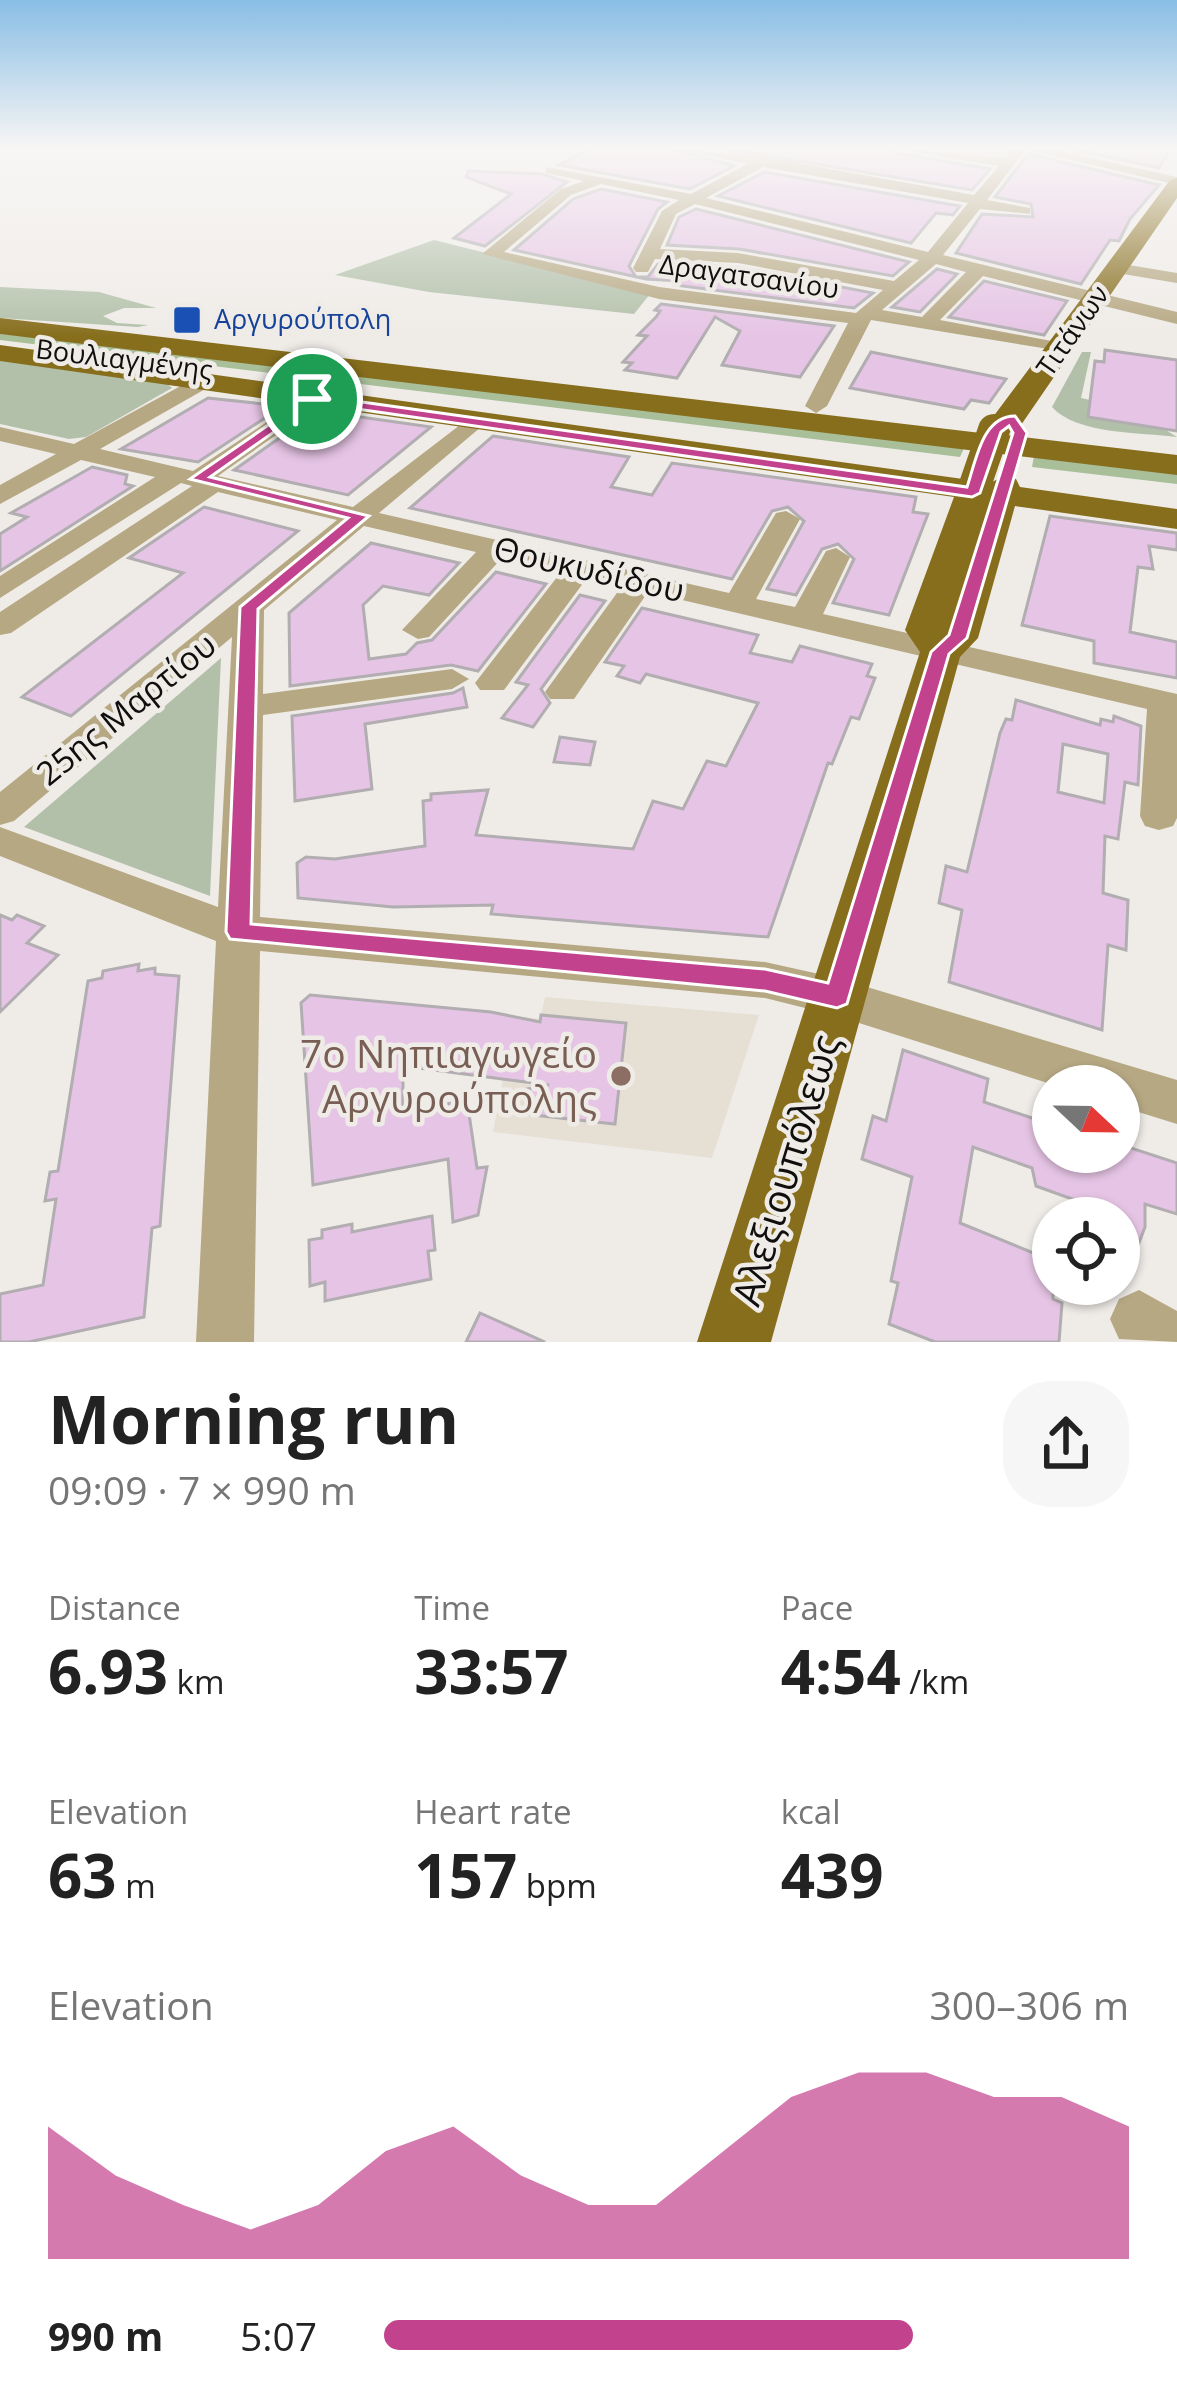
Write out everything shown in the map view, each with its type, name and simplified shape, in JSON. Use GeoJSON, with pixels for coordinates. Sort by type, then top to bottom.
{"type":"FeatureCollection","features":[{"type":"Feature","properties":{"kind":"main road","name":"Τιτάνων"},"geometry":{"type":"LineString","coordinates":[[1008,427],[1156,212]]}},
{"type":"Feature","properties":{"kind":"main road","name":"Βουλιαγμένης"},"geometry":{"type":"LineString","coordinates":[[0,326],[1177,465]]}},
{"type":"Feature","properties":{"kind":"main road","name":"Βουλιαγμένης"},"geometry":{"type":"LineString","coordinates":[[0,349],[1177,492]]}},
{"type":"Feature","properties":{"kind":"main road"},"geometry":{"type":"LineString","coordinates":[[0,349],[199,383],[1177,519]]}},
{"type":"Feature","properties":{"kind":"main road","name":"Βουλιαγμένης"},"geometry":{"type":"LineString","coordinates":[[404,371],[482,372],[1177,443]]}},
{"type":"Feature","properties":{"kind":"main road","name":"Αλεξιουπόλεως"},"geometry":{"type":"LineString","coordinates":[[734,1342],[940,652],[958,638],[988,490],[1008,427]]}},
{"type":"Feature","properties":{"kind":"street","name":"Δραγατσανίου"},"geometry":{"type":"LineString","coordinates":[[542,212],[491,254],[632,288],[785,300],[1060,348]]}},
{"type":"Feature","properties":{"kind":"street"},"geometry":{"type":"LineString","coordinates":[[632,288],[670,212]]}},
{"type":"Feature","properties":{"kind":"street"},"geometry":{"type":"LineString","coordinates":[[739,212],[977,271],[1014,298],[1096,298],[1177,317]]}},
{"type":"Feature","properties":{"kind":"street"},"geometry":{"type":"LineString","coordinates":[[816,406],[863,316],[931,259],[971,212]]}},
{"type":"Feature","properties":{"kind":"street"},"geometry":{"type":"LineString","coordinates":[[660,232],[681,233]]}},
{"type":"Feature","properties":{"kind":"street"},"geometry":{"type":"LineString","coordinates":[[649,254],[738,258],[898,287]]}},
{"type":"Feature","properties":{"kind":"street"},"geometry":{"type":"LineString","coordinates":[[1117,268],[1177,278]]}},
{"type":"Feature","properties":{"kind":"street"},"geometry":{"type":"LineString","coordinates":[[926,324],[977,271]]}},
{"type":"Feature","properties":{"kind":"street"},"geometry":{"type":"LineString","coordinates":[[986,335],[1014,298]]}},
{"type":"Feature","properties":{"kind":"street"},"geometry":{"type":"LineString","coordinates":[[0,496],[199,383]]}},
{"type":"Feature","properties":{"kind":"street"},"geometry":{"type":"LineString","coordinates":[[0,626],[312,399]]}},
{"type":"Feature","properties":{"kind":"street","name":"25ης Μαρτίου"},"geometry":{"type":"LineString","coordinates":[[0,812],[472,422]]}},
{"type":"Feature","properties":{"kind":"street","name":"Θουκυδίδου"},"geometry":{"type":"LineString","coordinates":[[0,434],[1171,704]]}},
{"type":"Feature","properties":{"kind":"street"},"geometry":{"type":"LineString","coordinates":[[0,589],[196,479]]}},
{"type":"Feature","properties":{"kind":"street"},"geometry":{"type":"LineString","coordinates":[[737,604],[786,519]]}},
{"type":"Feature","properties":{"kind":"street"},"geometry":{"type":"LineString","coordinates":[[418,630],[496,548]]}},
{"type":"Feature","properties":{"kind":"street"},"geometry":{"type":"LineString","coordinates":[[805,620],[836,557]]}},
{"type":"Feature","properties":{"kind":"street"},"geometry":{"type":"LineString","coordinates":[[492,683],[580,567]]}},
{"type":"Feature","properties":{"kind":"street"},"geometry":{"type":"LineString","coordinates":[[562,692],[641,581]]}},
{"type":"Feature","properties":{"kind":"street"},"geometry":{"type":"LineString","coordinates":[[225,1342],[249,607]]}},
{"type":"Feature","properties":{"kind":"street"},"geometry":{"type":"LineString","coordinates":[[246,707],[452,679]]}},
{"type":"Feature","properties":{"kind":"street"},"geometry":{"type":"LineString","coordinates":[[1159,816],[1171,704]]}},
{"type":"Feature","properties":{"kind":"street"},"geometry":{"type":"LineString","coordinates":[[0,841],[238,932],[765,980],[837,997],[1177,1102]]}},
{"type":"Feature","properties":{"kind":"shaded area","name":"7ο Νηπιαγωγείο Αργυρούπολης"},"geometry":{"type":"Polygon","coordinates":[[[545,997],[759,1015],[712,1158],[493,1132],[515,1016],[540,1019],[545,997]]]}},
{"type":"Feature","properties":{"kind":"green space"},"geometry":{"type":"Polygon","coordinates":[[[434,240],[650,294],[634,314],[429,292],[335,275],[434,240]]]}},
{"type":"Feature","properties":{"kind":"green space"},"geometry":{"type":"Polygon","coordinates":[[[0,287],[99,292],[156,308],[124,308],[103,316],[117,323],[148,325],[138,327],[0,318],[0,287]]]}},
{"type":"Feature","properties":{"kind":"green space"},"geometry":{"type":"Polygon","coordinates":[[[0,334],[964,448],[960,457],[0,340],[0,334]]]}},
{"type":"Feature","properties":{"kind":"green space"},"geometry":{"type":"Polygon","coordinates":[[[1082,352],[1091,352],[1081,398],[1090,400],[1088,417],[1164,429],[1177,437],[1093,427],[1052,407],[1082,352]]]}},
{"type":"Feature","properties":{"kind":"green space"},"geometry":{"type":"Polygon","coordinates":[[[0,359],[166,383],[172,388],[86,437],[69,439],[0,424],[0,359]]]}},
{"type":"Feature","properties":{"kind":"green space"},"geometry":{"type":"Polygon","coordinates":[[[1034,456],[1177,473],[1177,484],[1032,467],[1034,456]]]}},
{"type":"Feature","properties":{"kind":"green space"},"geometry":{"type":"Polygon","coordinates":[[[221,658],[210,896],[24,827],[221,658]]]}},
{"type":"Feature","properties":{"kind":"building"},"geometry":{"type":"Polygon","coordinates":[[[488,212],[529,212],[485,246],[454,238],[488,212]]]}},
{"type":"Feature","properties":{"kind":"building"},"geometry":{"type":"Polygon","coordinates":[[[558,212],[657,212],[629,266],[636,277],[514,250],[558,212]]]}},
{"type":"Feature","properties":{"kind":"building"},"geometry":{"type":"Polygon","coordinates":[[[707,212],[909,262],[893,276],[739,249],[667,245],[679,217],[707,212]]]}},
{"type":"Feature","properties":{"kind":"building"},"geometry":{"type":"Polygon","coordinates":[[[782,212],[956,212],[936,213],[911,243],[782,212]]]}},
{"type":"Feature","properties":{"kind":"building"},"geometry":{"type":"Polygon","coordinates":[[[1032,212],[1136,212],[1119,241],[1110,240],[1081,284],[956,253],[982,214],[1033,217],[1032,212]]]}},
{"type":"Feature","properties":{"kind":"building"},"geometry":{"type":"Polygon","coordinates":[[[658,264],[737,267],[873,293],[854,308],[637,277],[648,277],[658,264]]]}},
{"type":"Feature","properties":{"kind":"building"},"geometry":{"type":"Polygon","coordinates":[[[937,269],[957,274],[920,312],[892,307],[937,269]]]}},
{"type":"Feature","properties":{"kind":"building"},"geometry":{"type":"Polygon","coordinates":[[[984,281],[1067,301],[1044,335],[949,317],[984,281]]]}},
{"type":"Feature","properties":{"kind":"building"},"geometry":{"type":"Polygon","coordinates":[[[661,304],[834,326],[800,377],[722,365],[740,331],[715,317],[677,378],[625,370],[632,363],[623,362],[647,336],[638,335],[656,317],[661,304]]]}},
{"type":"Feature","properties":{"kind":"building"},"geometry":{"type":"Polygon","coordinates":[[[1105,350],[1177,360],[1177,431],[1088,417],[1095,361],[1104,362],[1105,350]]]}},
{"type":"Feature","properties":{"kind":"building"},"geometry":{"type":"Polygon","coordinates":[[[871,352],[1006,379],[989,403],[971,400],[964,409],[850,388],[871,352]]]}},
{"type":"Feature","properties":{"kind":"building"},"geometry":{"type":"Polygon","coordinates":[[[208,398],[283,406],[198,462],[121,449],[208,398]]]}},
{"type":"Feature","properties":{"kind":"building"},"geometry":{"type":"Polygon","coordinates":[[[318,411],[431,427],[348,495],[234,470],[318,411]]]}},
{"type":"Feature","properties":{"kind":"building"},"geometry":{"type":"Polygon","coordinates":[[[493,436],[629,457],[611,487],[652,495],[672,463],[916,497],[913,512],[928,514],[889,615],[833,603],[854,559],[838,544],[822,549],[796,595],[767,589],[804,521],[788,507],[772,511],[732,579],[410,508],[493,436]]]}},
{"type":"Feature","properties":{"kind":"building"},"geometry":{"type":"Polygon","coordinates":[[[92,467],[127,475],[125,484],[133,486],[0,571],[0,534],[27,517],[11,513],[92,467]]]}},
{"type":"Feature","properties":{"kind":"building"},"geometry":{"type":"Polygon","coordinates":[[[204,507],[298,531],[71,716],[22,697],[183,573],[129,558],[204,507]]]}},
{"type":"Feature","properties":{"kind":"building"},"geometry":{"type":"Polygon","coordinates":[[[1050,516],[1177,533],[1177,550],[1149,546],[1153,569],[1138,567],[1130,632],[1177,642],[1177,678],[1094,663],[1094,641],[1022,625],[1050,516]]]}},
{"type":"Feature","properties":{"kind":"building"},"geometry":{"type":"Polygon","coordinates":[[[371,543],[459,563],[429,595],[383,586],[363,605],[369,659],[406,654],[417,643],[432,640],[496,572],[546,584],[478,671],[451,665],[290,686],[289,613],[371,543]]]}},
{"type":"Feature","properties":{"kind":"building"},"geometry":{"type":"Polygon","coordinates":[[[580,595],[605,601],[541,689],[550,703],[533,727],[502,718],[528,685],[516,682],[580,595]]]}},
{"type":"Feature","properties":{"kind":"building"},"geometry":{"type":"Polygon","coordinates":[[[642,608],[758,635],[750,653],[792,662],[800,646],[872,664],[867,676],[875,678],[859,719],[851,717],[832,764],[828,763],[768,937],[491,914],[493,905],[393,907],[298,898],[297,863],[306,857],[335,859],[425,846],[423,801],[431,800],[431,794],[488,790],[476,835],[633,849],[653,801],[683,809],[707,761],[726,766],[758,703],[646,674],[640,683],[617,676],[624,666],[605,662],[642,608]]]}},
{"type":"Feature","properties":{"kind":"building"},"geometry":{"type":"Polygon","coordinates":[[[463,688],[467,707],[365,724],[372,789],[295,801],[292,716],[463,688]]]}},
{"type":"Feature","properties":{"kind":"building"},"geometry":{"type":"Polygon","coordinates":[[[1016,700],[1100,725],[1101,719],[1113,722],[1114,716],[1141,726],[1138,785],[1125,782],[1118,839],[1105,836],[1103,893],[1128,900],[1126,950],[1108,945],[1102,1030],[949,982],[962,910],[939,903],[946,866],[967,872],[1000,733],[1006,719],[1012,720],[1016,700]],[[1063,744],[1058,792],[1104,803],[1108,754],[1063,744]]]}},
{"type":"Feature","properties":{"kind":"building"},"geometry":{"type":"Polygon","coordinates":[[[560,737],[595,742],[590,765],[554,762],[560,737]]]}},
{"type":"Feature","properties":{"kind":"building"},"geometry":{"type":"Polygon","coordinates":[[[0,915],[12,920],[17,915],[44,926],[27,943],[58,955],[0,1012],[0,915]]]}},
{"type":"Feature","properties":{"kind":"building"},"geometry":{"type":"Polygon","coordinates":[[[139,964],[138,971],[155,968],[155,974],[179,976],[160,1226],[152,1228],[144,1317],[29,1342],[0,1342],[0,1294],[43,1285],[56,1199],[45,1201],[50,1172],[58,1171],[88,981],[102,978],[103,971],[139,964]]]}},
{"type":"Feature","properties":{"kind":"building"},"geometry":{"type":"Polygon","coordinates":[[[310,995],[491,1012],[540,1022],[541,1015],[626,1023],[615,1124],[523,1114],[527,1089],[549,1085],[403,1066],[403,1112],[467,1100],[477,1168],[487,1167],[478,1215],[453,1222],[448,1159],[313,1185],[301,1003],[310,995]]]}},
{"type":"Feature","properties":{"kind":"building"},"geometry":{"type":"Polygon","coordinates":[[[903,1050],[988,1079],[984,1102],[1032,1118],[1032,1168],[973,1147],[960,1223],[1032,1252],[1032,1305],[1062,1305],[1059,1342],[935,1342],[889,1324],[898,1283],[891,1281],[912,1177],[862,1159],[873,1116],[886,1121],[903,1050]]]}},
{"type":"Feature","properties":{"kind":"building"},"geometry":{"type":"Polygon","coordinates":[[[1140,1151],[1177,1163],[1177,1214],[1145,1204],[1140,1240],[1140,1197],[1067,1197],[1036,1186],[1033,1173],[1140,1173],[1140,1151]]]}},
{"type":"Feature","properties":{"kind":"building"},"geometry":{"type":"Polygon","coordinates":[[[432,1216],[431,1279],[325,1301],[325,1282],[310,1286],[309,1240],[322,1238],[322,1230],[352,1224],[352,1232],[432,1216]]]}},
{"type":"Feature","properties":{"kind":"building"},"geometry":{"type":"Polygon","coordinates":[[[480,1313],[545,1342],[466,1342],[480,1313]]]}},
{"type":"Feature","properties":{"kind":"place","name":"Αργυρούπολη"},"geometry":{"type":"Point","coordinates":[187,320]}},
{"type":"Feature","properties":{"kind":"place","name":"7ο Νηπιαγωγείο Αργυρούπολης"},"geometry":{"type":"Point","coordinates":[621,1076]}},
{"type":"Feature","properties":{"kind":"route"},"geometry":{"type":"LineString","coordinates":[[312,399],[972,493],[994,430],[1010,419],[1020,433],[958,638],[940,652],[837,997],[765,980],[284,940],[238,932],[249,607],[361,516],[198,479],[312,399]]}}]}
